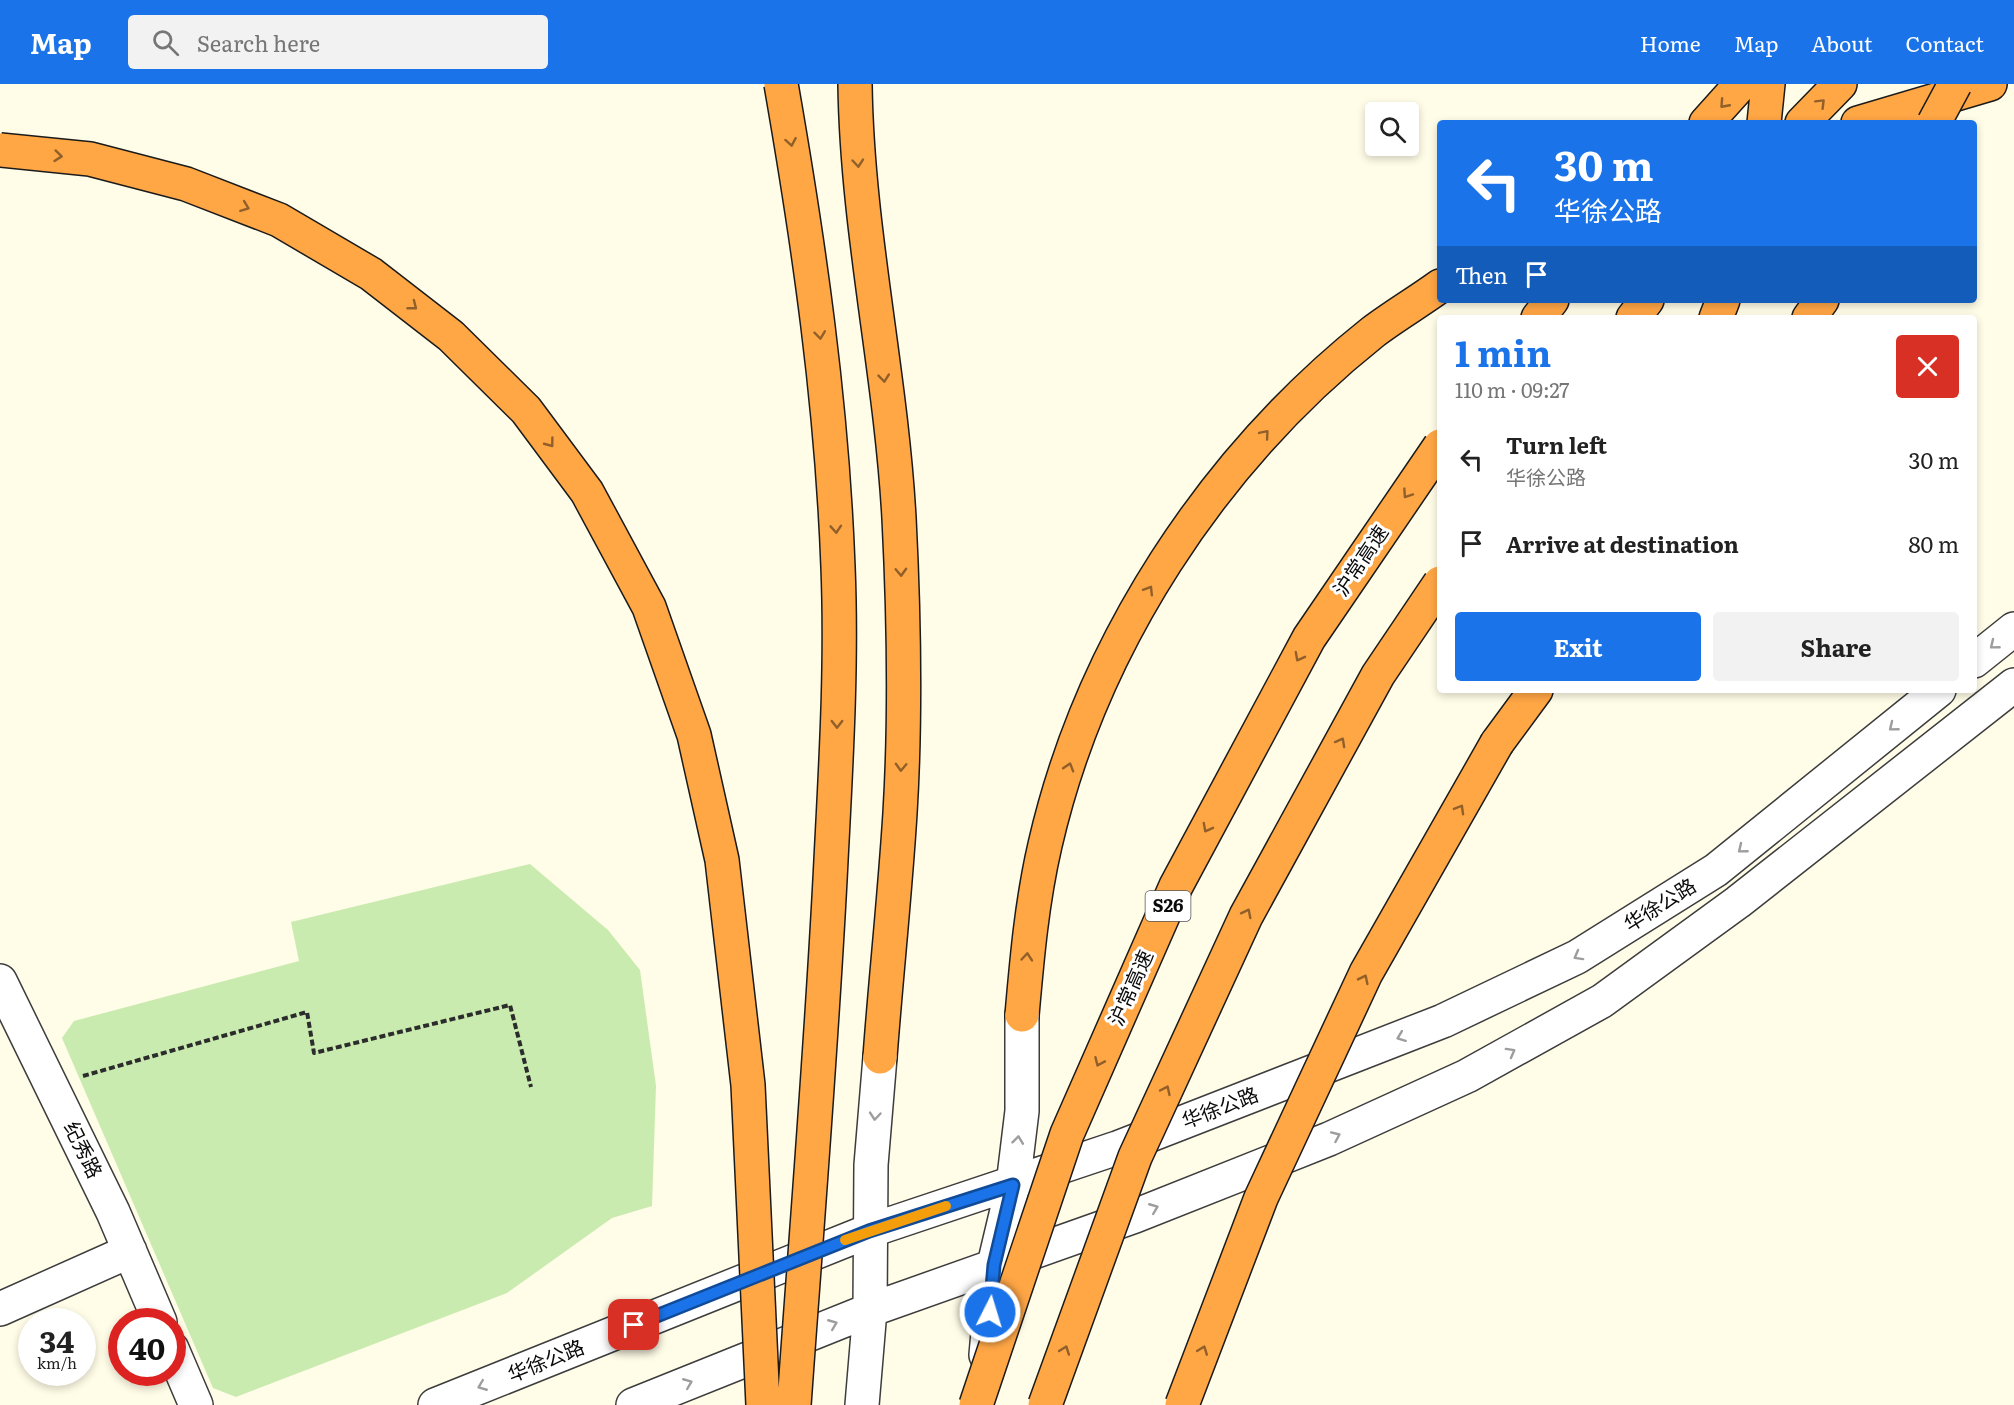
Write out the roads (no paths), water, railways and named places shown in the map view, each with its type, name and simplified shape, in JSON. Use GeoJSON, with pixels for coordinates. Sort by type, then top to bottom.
{"type":"FeatureCollection","features":[{"type":"Feature","properties":{"kind":"highway"},"geometry":{"type":"LineString","coordinates":[[782,84],[807,235],[827,393],[838,569],[837,746],[828,928],[794,1405]]}},
{"type":"Feature","properties":{"kind":"highway"},"geometry":{"type":"LineString","coordinates":[[855,84],[856,135],[863,224],[884,368],[899,516],[904,665],[900,811],[880,1057]]}},
{"type":"Feature","properties":{"kind":"highway"},"geometry":{"type":"LineString","coordinates":[[1709,120],[1742,84]]}},
{"type":"Feature","properties":{"kind":"highway"},"geometry":{"type":"LineString","coordinates":[[1764,120],[1768,84]]}},
{"type":"Feature","properties":{"kind":"highway"},"geometry":{"type":"LineString","coordinates":[[1805,120],[1840,84]]}},
{"type":"Feature","properties":{"kind":"highway"},"geometry":{"type":"LineString","coordinates":[[1936,120],[1955,84]]}},
{"type":"Feature","properties":{"kind":"highway"},"geometry":{"type":"LineString","coordinates":[[1868,120],[1990,84]]}},
{"type":"Feature","properties":{"kind":"highway"},"geometry":{"type":"LineString","coordinates":[[0,150],[90,159],[186,184],[279,220],[371,274],[451,336],[526,410],[587,492],[649,607],[694,735],[722,860],[748,1085],[763,1405]]}},
{"type":"Feature","properties":{"kind":"highway"},"geometry":{"type":"LineString","coordinates":[[1022,1015],[1029,932],[1045,844],[1080,732],[1129,622],[1200,511],[1284,412],[1373,332],[1437,288]]}},
{"type":"Feature","properties":{"kind":"highway"},"geometry":{"type":"LineString","coordinates":[[1540,315],[1550,303]]}},
{"type":"Feature","properties":{"kind":"highway"},"geometry":{"type":"LineString","coordinates":[[1635,315],[1645,303]]}},
{"type":"Feature","properties":{"kind":"highway","name":"沪常高速"},"geometry":{"type":"LineString","coordinates":[[976,1405],[1067,1134],[1176,886],[1309,638],[1437,450]]}},
{"type":"Feature","properties":{"kind":"highway"},"geometry":{"type":"LineString","coordinates":[[1045,1405],[1135,1157],[1246,916],[1378,675],[1437,587]]}},
{"type":"Feature","properties":{"kind":"highway"},"geometry":{"type":"LineString","coordinates":[[1182,1405],[1262,1198],[1366,973],[1524,693]]}},
{"type":"Feature","properties":{"kind":"highway"},"geometry":{"type":"LineString","coordinates":[[1497,743],[1534,693]]}},
{"type":"Feature","properties":{"kind":"street"},"geometry":{"type":"LineString","coordinates":[[1977,660],[2014,629]]}},
{"type":"Feature","properties":{"kind":"street","name":"华徐公路"},"geometry":{"type":"LineString","coordinates":[[633,1405],[870,1310],[1134,1216],[1329,1139],[1467,1076],[1602,1001],[1738,902],[2014,685]]}},
{"type":"Feature","properties":{"kind":"street","name":"华徐公路"},"geometry":{"type":"LineString","coordinates":[[435,1405],[869,1231],[1013,1185],[1117,1148],[1443,1021],[1577,957],[1716,870],[1935,693]]}},
{"type":"Feature","properties":{"kind":"street","name":"纪秀路"},"geometry":{"type":"LineString","coordinates":[[0,981],[130,1251],[154,1308]]}},
{"type":"Feature","properties":{"kind":"street"},"geometry":{"type":"LineString","coordinates":[[982,1405],[994,1265],[1013,1185],[1022,1112],[1022,1015]]}},
{"type":"Feature","properties":{"kind":"street"},"geometry":{"type":"LineString","coordinates":[[862,1405],[870,1310],[871,1165],[880,1057]]}},
{"type":"Feature","properties":{"kind":"street"},"geometry":{"type":"LineString","coordinates":[[0,1309],[130,1251]]}},
{"type":"Feature","properties":{"kind":"street"},"geometry":{"type":"LineString","coordinates":[[186,1382],[196,1405]]}}]}
